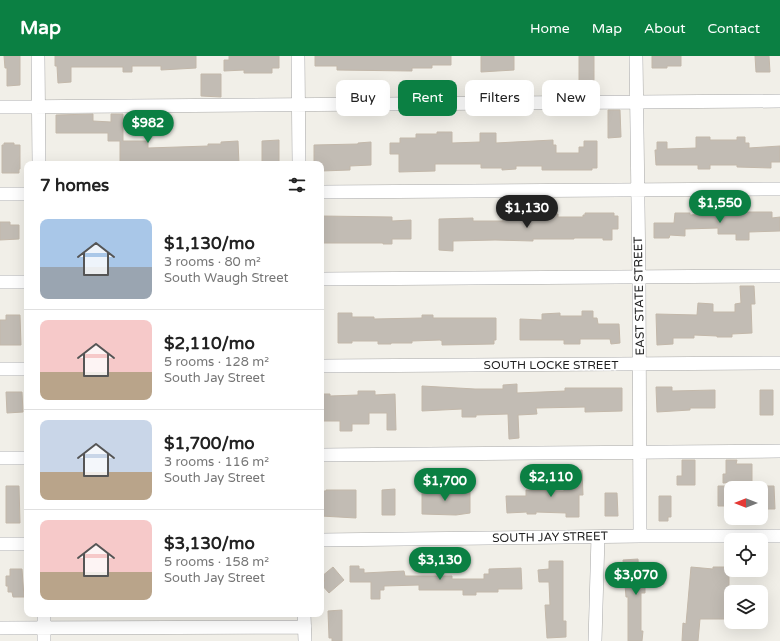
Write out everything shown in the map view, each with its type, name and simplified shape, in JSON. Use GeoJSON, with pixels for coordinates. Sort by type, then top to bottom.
{"type":"FeatureCollection","features":[{"type":"Feature","properties":{"kind":"street"},"geometry":{"type":"LineString","coordinates":[[38,56],[39,161]]}},
{"type":"Feature","properties":{"kind":"street"},"geometry":{"type":"LineString","coordinates":[[298,56],[299,161]]}},
{"type":"Feature","properties":{"kind":"street","name":"EAST STATE STREET"},"geometry":{"type":"LineString","coordinates":[[636,56],[640,365],[640,536]]}},
{"type":"Feature","properties":{"kind":"street"},"geometry":{"type":"LineString","coordinates":[[0,107],[780,101]]}},
{"type":"Feature","properties":{"kind":"street"},"geometry":{"type":"LineString","coordinates":[[324,192],[780,189]]}},
{"type":"Feature","properties":{"kind":"street"},"geometry":{"type":"LineString","coordinates":[[0,194],[24,194]]}},
{"type":"Feature","properties":{"kind":"street"},"geometry":{"type":"LineString","coordinates":[[324,279],[780,276]]}},
{"type":"Feature","properties":{"kind":"street"},"geometry":{"type":"LineString","coordinates":[[0,282],[24,282]]}},
{"type":"Feature","properties":{"kind":"street","name":"SOUTH LOCKE STREET"},"geometry":{"type":"LineString","coordinates":[[324,366],[780,363]]}},
{"type":"Feature","properties":{"kind":"street"},"geometry":{"type":"LineString","coordinates":[[0,369],[24,368]]}},
{"type":"Feature","properties":{"kind":"street"},"geometry":{"type":"LineString","coordinates":[[324,455],[780,451]]}},
{"type":"Feature","properties":{"kind":"street"},"geometry":{"type":"LineString","coordinates":[[0,458],[24,458]]}},
{"type":"Feature","properties":{"kind":"street","name":"SOUTH JAY STREET"},"geometry":{"type":"LineString","coordinates":[[324,540],[640,536],[780,536]]}},
{"type":"Feature","properties":{"kind":"street"},"geometry":{"type":"LineString","coordinates":[[596,641],[598,537]]}},
{"type":"Feature","properties":{"kind":"street"},"geometry":{"type":"LineString","coordinates":[[0,544],[24,544]]}},
{"type":"Feature","properties":{"kind":"street"},"geometry":{"type":"LineString","coordinates":[[44,617],[44,635]]}},
{"type":"Feature","properties":{"kind":"street"},"geometry":{"type":"LineString","coordinates":[[0,628],[44,635],[305,620],[305,641]]}},
{"type":"Feature","properties":{"kind":"building"},"geometry":{"type":"Polygon","coordinates":[[[4,56],[20,56],[20,85],[7,86],[7,68],[5,68],[4,56]]]}},
{"type":"Feature","properties":{"kind":"building"},"geometry":{"type":"Polygon","coordinates":[[[55,56],[196,56],[196,68],[161,70],[161,66],[132,66],[132,72],[123,72],[123,67],[71,67],[71,82],[58,83],[55,56]]]}},
{"type":"Feature","properties":{"kind":"building"},"geometry":{"type":"Polygon","coordinates":[[[229,56],[279,56],[279,68],[272,68],[272,73],[244,73],[244,70],[224,71],[224,60],[229,60],[229,56]]]}},
{"type":"Feature","properties":{"kind":"building"},"geometry":{"type":"Polygon","coordinates":[[[315,56],[451,56],[451,65],[432,65],[432,68],[412,68],[412,71],[337,70],[337,66],[315,66],[315,56]]]}},
{"type":"Feature","properties":{"kind":"building"},"geometry":{"type":"Polygon","coordinates":[[[481,56],[514,56],[514,70],[481,72],[481,56]]]}},
{"type":"Feature","properties":{"kind":"building"},"geometry":{"type":"Polygon","coordinates":[[[579,56],[594,56],[594,80],[579,80],[579,56]]]}},
{"type":"Feature","properties":{"kind":"building"},"geometry":{"type":"Polygon","coordinates":[[[652,56],[681,56],[681,66],[652,68],[652,56]]]}},
{"type":"Feature","properties":{"kind":"building"},"geometry":{"type":"Polygon","coordinates":[[[755,56],[769,56],[770,72],[756,72],[755,56]]]}},
{"type":"Feature","properties":{"kind":"building"},"geometry":{"type":"Polygon","coordinates":[[[201,74],[221,74],[221,97],[201,96],[201,74]]]}},
{"type":"Feature","properties":{"kind":"building"},"geometry":{"type":"Polygon","coordinates":[[[608,110],[620,110],[621,137],[608,138],[608,110]]]}},
{"type":"Feature","properties":{"kind":"building"},"geometry":{"type":"Polygon","coordinates":[[[93,114],[93,121],[111,122],[111,114],[123,114],[123,141],[148,141],[148,148],[208,146],[208,144],[221,144],[221,142],[238,141],[239,161],[120,161],[120,141],[108,141],[108,133],[56,133],[56,115],[93,114]]]}},
{"type":"Feature","properties":{"kind":"building"},"geometry":{"type":"Polygon","coordinates":[[[437,132],[452,132],[452,143],[480,142],[480,133],[496,133],[496,143],[553,140],[553,145],[556,145],[556,153],[579,153],[579,147],[584,147],[584,141],[597,141],[597,168],[592,168],[592,170],[542,170],[542,166],[516,166],[516,169],[502,170],[502,168],[481,168],[481,164],[435,164],[435,171],[399,172],[399,154],[390,154],[390,143],[400,143],[400,138],[416,138],[416,134],[437,134],[437,132]]]}},
{"type":"Feature","properties":{"kind":"building"},"geometry":{"type":"Polygon","coordinates":[[[696,137],[710,137],[710,140],[737,140],[737,137],[745,137],[745,143],[749,143],[749,148],[780,146],[780,162],[771,162],[771,168],[737,167],[737,165],[710,165],[710,169],[698,169],[698,165],[656,165],[655,150],[657,150],[657,142],[667,142],[667,149],[696,148],[696,137]]]}},
{"type":"Feature","properties":{"kind":"building"},"geometry":{"type":"Polygon","coordinates":[[[279,140],[279,161],[262,161],[262,141],[279,140]]]}},
{"type":"Feature","properties":{"kind":"building"},"geometry":{"type":"Polygon","coordinates":[[[371,142],[371,165],[350,166],[350,170],[324,171],[324,161],[314,161],[314,145],[371,142]]]}},
{"type":"Feature","properties":{"kind":"building"},"geometry":{"type":"Polygon","coordinates":[[[4,143],[14,143],[14,145],[20,145],[19,173],[2,173],[2,145],[4,145],[4,143]]]}},
{"type":"Feature","properties":{"kind":"building"},"geometry":{"type":"Polygon","coordinates":[[[736,212],[772,212],[772,218],[780,217],[780,231],[749,232],[749,240],[736,240],[736,234],[718,234],[718,228],[685,229],[685,236],[670,235],[669,238],[654,238],[654,223],[674,223],[675,213],[690,213],[690,215],[736,212]]]}},
{"type":"Feature","properties":{"kind":"building"},"geometry":{"type":"Polygon","coordinates":[[[585,213],[614,213],[614,216],[618,216],[618,229],[612,229],[612,240],[603,240],[603,238],[574,238],[533,239],[533,241],[453,241],[453,251],[439,250],[439,219],[473,218],[473,221],[503,221],[503,217],[545,217],[545,214],[558,214],[558,217],[583,217],[585,213]]]}},
{"type":"Feature","properties":{"kind":"building"},"geometry":{"type":"Polygon","coordinates":[[[324,216],[392,217],[392,221],[411,220],[411,239],[392,239],[392,244],[324,243],[324,216]]]}},
{"type":"Feature","properties":{"kind":"building"},"geometry":{"type":"Polygon","coordinates":[[[0,222],[10,222],[10,225],[19,225],[19,239],[0,240],[0,222]]]}},
{"type":"Feature","properties":{"kind":"building"},"geometry":{"type":"Polygon","coordinates":[[[740,286],[754,286],[755,304],[751,304],[752,333],[732,334],[732,337],[694,335],[694,338],[673,338],[673,344],[657,345],[656,314],[697,315],[698,303],[713,304],[713,312],[735,312],[735,304],[741,303],[740,286]]]}},
{"type":"Feature","properties":{"kind":"building"},"geometry":{"type":"Polygon","coordinates":[[[582,311],[593,311],[593,318],[597,318],[598,324],[619,324],[620,343],[611,344],[610,339],[580,339],[580,344],[564,344],[564,340],[520,340],[520,319],[542,320],[542,314],[560,313],[560,316],[582,316],[582,311]]]}},
{"type":"Feature","properties":{"kind":"building"},"geometry":{"type":"Polygon","coordinates":[[[338,313],[352,313],[352,317],[374,317],[374,319],[422,318],[422,315],[433,315],[433,318],[496,318],[496,340],[494,340],[494,344],[442,345],[442,341],[440,340],[412,341],[412,343],[391,344],[378,344],[378,341],[352,341],[352,343],[338,343],[338,313]]]}},
{"type":"Feature","properties":{"kind":"building"},"geometry":{"type":"Polygon","coordinates":[[[6,315],[20,315],[21,345],[0,345],[0,320],[6,320],[6,315]]]}},
{"type":"Feature","properties":{"kind":"building"},"geometry":{"type":"Polygon","coordinates":[[[517,384],[517,393],[565,391],[565,388],[622,388],[622,411],[585,412],[585,407],[536,408],[537,414],[518,415],[519,438],[509,439],[508,414],[462,417],[462,409],[422,411],[422,386],[503,389],[503,385],[517,384]]]}},
{"type":"Feature","properties":{"kind":"building"},"geometry":{"type":"Polygon","coordinates":[[[656,387],[672,387],[672,391],[715,390],[715,408],[690,408],[690,410],[657,412],[656,387]]]}},
{"type":"Feature","properties":{"kind":"building"},"geometry":{"type":"Polygon","coordinates":[[[760,390],[773,390],[773,415],[760,415],[760,390]]]}},
{"type":"Feature","properties":{"kind":"building"},"geometry":{"type":"Polygon","coordinates":[[[358,391],[375,391],[375,395],[395,394],[396,430],[387,430],[387,413],[369,413],[369,424],[352,424],[352,431],[340,431],[340,421],[324,421],[324,394],[330,394],[330,396],[358,395],[358,391]]]}},
{"type":"Feature","properties":{"kind":"building"},"geometry":{"type":"Polygon","coordinates":[[[6,392],[22,392],[23,412],[7,413],[6,392]]]}},
{"type":"Feature","properties":{"kind":"building"},"geometry":{"type":"Polygon","coordinates":[[[682,460],[695,460],[695,485],[677,485],[677,476],[682,476],[682,460]]]}},
{"type":"Feature","properties":{"kind":"building"},"geometry":{"type":"Polygon","coordinates":[[[726,460],[737,460],[736,464],[752,464],[752,481],[724,481],[723,483],[723,474],[726,474],[726,460]]]}},
{"type":"Feature","properties":{"kind":"building"},"geometry":{"type":"Polygon","coordinates":[[[563,470],[582,470],[583,495],[579,495],[579,517],[566,517],[566,513],[507,513],[506,496],[526,496],[526,490],[564,491],[563,470]]]}},
{"type":"Feature","properties":{"kind":"building"},"geometry":{"type":"Polygon","coordinates":[[[422,485],[437,485],[437,493],[470,491],[470,513],[456,515],[422,514],[422,485]]]}},
{"type":"Feature","properties":{"kind":"building"},"geometry":{"type":"Polygon","coordinates":[[[6,486],[19,486],[20,523],[6,523],[6,486]]]}},
{"type":"Feature","properties":{"kind":"building"},"geometry":{"type":"Polygon","coordinates":[[[718,486],[724,486],[724,506],[718,506],[718,486]]]}},
{"type":"Feature","properties":{"kind":"building"},"geometry":{"type":"Polygon","coordinates":[[[768,486],[774,486],[775,509],[768,509],[768,486]]]}},
{"type":"Feature","properties":{"kind":"building"},"geometry":{"type":"Polygon","coordinates":[[[395,489],[395,515],[382,515],[382,490],[395,489]]]}},
{"type":"Feature","properties":{"kind":"building"},"geometry":{"type":"Polygon","coordinates":[[[356,490],[356,518],[324,516],[324,491],[356,490]]]}},
{"type":"Feature","properties":{"kind":"building"},"geometry":{"type":"Polygon","coordinates":[[[605,493],[617,493],[618,516],[605,516],[605,493]]]}},
{"type":"Feature","properties":{"kind":"building"},"geometry":{"type":"Polygon","coordinates":[[[659,496],[671,496],[671,517],[668,517],[668,521],[659,521],[659,496]]]}},
{"type":"Feature","properties":{"kind":"building"},"geometry":{"type":"Polygon","coordinates":[[[638,559],[639,578],[664,576],[664,584],[645,586],[645,593],[641,593],[641,631],[643,631],[642,641],[628,641],[628,597],[626,597],[623,560],[638,559]]]}},
{"type":"Feature","properties":{"kind":"building"},"geometry":{"type":"Polygon","coordinates":[[[549,561],[563,561],[563,621],[566,621],[566,637],[547,638],[545,605],[550,605],[549,582],[539,582],[538,570],[549,569],[549,561]]]}},
{"type":"Feature","properties":{"kind":"building"},"geometry":{"type":"Polygon","coordinates":[[[350,566],[359,566],[359,569],[364,569],[364,573],[404,571],[405,576],[452,576],[452,579],[484,579],[484,574],[489,574],[489,569],[521,568],[522,589],[498,589],[498,592],[476,592],[476,595],[463,595],[463,590],[419,590],[419,585],[384,586],[384,590],[380,590],[380,599],[371,599],[371,582],[350,582],[350,566]]]}},
{"type":"Feature","properties":{"kind":"building"},"geometry":{"type":"Polygon","coordinates":[[[333,567],[344,580],[329,593],[324,587],[324,574],[333,567]]]}},
{"type":"Feature","properties":{"kind":"building"},"geometry":{"type":"Polygon","coordinates":[[[691,567],[713,569],[713,567],[724,567],[724,577],[729,577],[729,585],[724,585],[724,619],[700,619],[698,641],[682,641],[683,623],[686,624],[691,567]]]}},
{"type":"Feature","properties":{"kind":"building"},"geometry":{"type":"Polygon","coordinates":[[[10,569],[22,569],[24,597],[13,597],[12,592],[8,592],[8,586],[6,586],[6,576],[10,576],[10,569]]]}},
{"type":"Feature","properties":{"kind":"building"},"geometry":{"type":"Polygon","coordinates":[[[342,610],[342,641],[332,641],[332,638],[329,638],[328,611],[342,610]]]}}]}
